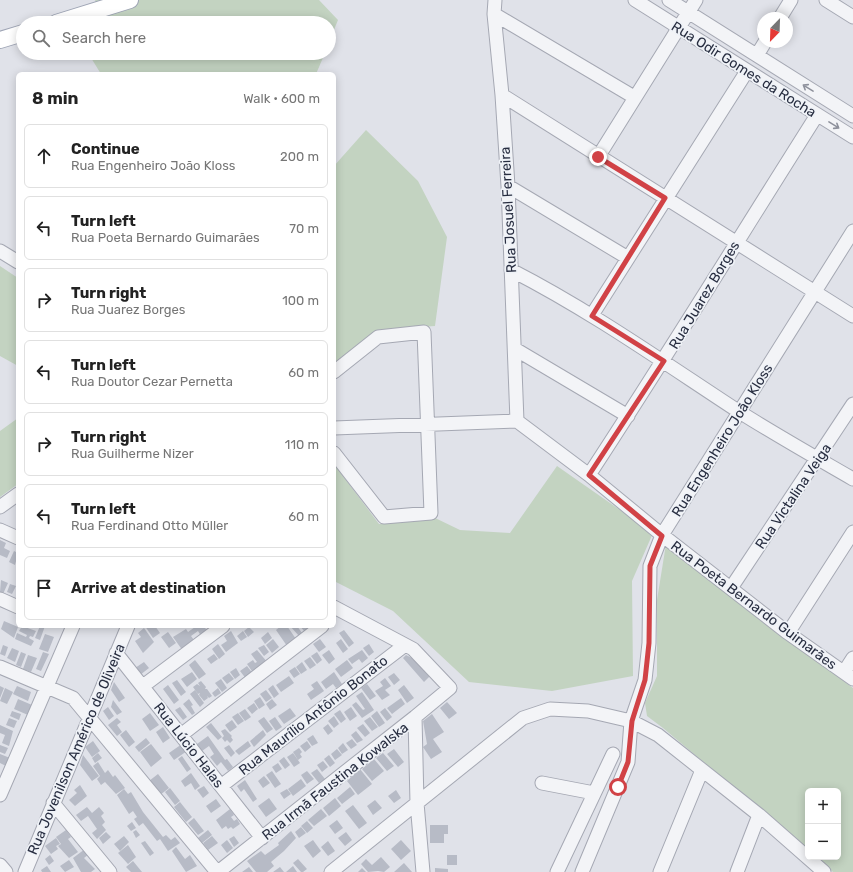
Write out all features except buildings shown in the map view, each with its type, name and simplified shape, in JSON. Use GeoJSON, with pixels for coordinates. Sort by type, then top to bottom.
{"type":"FeatureCollection","features":[{"type":"Feature","properties":{"kind":"main road"},"geometry":{"type":"LineString","coordinates":[[79,16],[130,0]]}},
{"type":"Feature","properties":{"kind":"main road"},"geometry":{"type":"LineString","coordinates":[[0,40],[16,35]]}},
{"type":"Feature","properties":{"kind":"street","name":"Rua Josuel Ferreira"},"geometry":{"type":"LineString","coordinates":[[495,0],[494,14],[502,95],[508,186],[517,421]]}},
{"type":"Feature","properties":{"kind":"street","name":"Rua Odir Gomes da Rocha"},"geometry":{"type":"LineString","coordinates":[[635,0],[853,137]]}},
{"type":"Feature","properties":{"kind":"street","name":"Rua Odir Gomes da Rocha"},"geometry":{"type":"LineString","coordinates":[[669,0],[853,116]]}},
{"type":"Feature","properties":{"kind":"street"},"geometry":{"type":"LineString","coordinates":[[598,157],[634,97],[696,0]]}},
{"type":"Feature","properties":{"kind":"street"},"geometry":{"type":"LineString","coordinates":[[784,12],[791,0]]}},
{"type":"Feature","properties":{"kind":"street"},"geometry":{"type":"LineString","coordinates":[[826,0],[853,17]]}},
{"type":"Feature","properties":{"kind":"street"},"geometry":{"type":"LineString","coordinates":[[494,14],[634,97]]}},
{"type":"Feature","properties":{"kind":"street"},"geometry":{"type":"LineString","coordinates":[[757,56],[762,48]]}},
{"type":"Feature","properties":{"kind":"street"},"geometry":{"type":"LineString","coordinates":[[592,316],[747,70]]}},
{"type":"Feature","properties":{"kind":"street"},"geometry":{"type":"LineString","coordinates":[[502,95],[598,157],[853,316]]}},
{"type":"Feature","properties":{"kind":"street","name":"Rua Juarez Borges"},"geometry":{"type":"LineString","coordinates":[[589,475],[664,361],[736,242],[817,115]]}},
{"type":"Feature","properties":{"kind":"street"},"geometry":{"type":"LineString","coordinates":[[508,186],[628,258]]}},
{"type":"Feature","properties":{"kind":"street","name":"Rua Engenheiro João Kloss"},"geometry":{"type":"LineString","coordinates":[[582,872],[628,762],[632,721],[646,672],[649,643],[650,566],[662,536],[853,230]]}},
{"type":"Feature","properties":{"kind":"street"},"geometry":{"type":"LineString","coordinates":[[0,251],[16,261]]}},
{"type":"Feature","properties":{"kind":"street"},"geometry":{"type":"LineString","coordinates":[[511,270],[556,293],[664,361],[739,411],[853,479]]}},
{"type":"Feature","properties":{"kind":"street"},"geometry":{"type":"LineString","coordinates":[[336,370],[378,337],[424,332],[431,513],[384,517],[336,456]]}},
{"type":"Feature","properties":{"kind":"street"},"geometry":{"type":"LineString","coordinates":[[515,349],[628,416]]}},
{"type":"Feature","properties":{"kind":"street","name":"Rua Victalina Veiga"},"geometry":{"type":"LineString","coordinates":[[731,588],[853,404]]}},
{"type":"Feature","properties":{"kind":"street"},"geometry":{"type":"LineString","coordinates":[[336,428],[428,423],[517,421]]}},
{"type":"Feature","properties":{"kind":"street","name":"Rua Poeta Bernardo Guimarães"},"geometry":{"type":"LineString","coordinates":[[517,421],[589,475],[662,536],[788,633],[849,676]]}},
{"type":"Feature","properties":{"kind":"street"},"geometry":{"type":"LineString","coordinates":[[0,506],[16,495]]}},
{"type":"Feature","properties":{"kind":"street"},"geometry":{"type":"LineString","coordinates":[[0,530],[16,537]]}},
{"type":"Feature","properties":{"kind":"street"},"geometry":{"type":"LineString","coordinates":[[788,633],[853,532]]}},
{"type":"Feature","properties":{"kind":"street"},"geometry":{"type":"LineString","coordinates":[[0,599],[16,606]]}},
{"type":"Feature","properties":{"kind":"street"},"geometry":{"type":"LineString","coordinates":[[336,612],[405,645]]}},
{"type":"Feature","properties":{"kind":"street"},"geometry":{"type":"LineString","coordinates":[[0,795],[46,687],[69,628]]}},
{"type":"Feature","properties":{"kind":"street","name":"Rua Jovenilson Américo de Oliveira"},"geometry":{"type":"LineString","coordinates":[[25,872],[127,628]]}},
{"type":"Feature","properties":{"kind":"street"},"geometry":{"type":"LineString","coordinates":[[143,686],[220,628]]}},
{"type":"Feature","properties":{"kind":"street"},"geometry":{"type":"LineString","coordinates":[[181,735],[319,628]]}},
{"type":"Feature","properties":{"kind":"street","name":"Rua Irmã Faustina Kowalska"},"geometry":{"type":"LineString","coordinates":[[217,872],[415,718],[450,688],[413,649],[405,645]]}},
{"type":"Feature","properties":{"kind":"street","name":"Rua Maurílio Antônio Bonato"},"geometry":{"type":"LineString","coordinates":[[221,786],[405,645]]}},
{"type":"Feature","properties":{"kind":"street","name":"Rua Lúcio Halas"},"geometry":{"type":"LineString","coordinates":[[116,653],[262,838]]}},
{"type":"Feature","properties":{"kind":"street"},"geometry":{"type":"LineString","coordinates":[[849,676],[853,658]]}},
{"type":"Feature","properties":{"kind":"street"},"geometry":{"type":"LineString","coordinates":[[0,666],[73,698],[217,872]]}},
{"type":"Feature","properties":{"kind":"street"},"geometry":{"type":"LineString","coordinates":[[331,872],[523,718],[550,709],[588,711],[632,721],[658,735],[759,815],[824,872]]}},
{"type":"Feature","properties":{"kind":"street"},"geometry":{"type":"LineString","coordinates":[[415,718],[418,802],[423,872]]}},
{"type":"Feature","properties":{"kind":"street"},"geometry":{"type":"LineString","coordinates":[[557,872],[613,754]]}},
{"type":"Feature","properties":{"kind":"street"},"geometry":{"type":"LineString","coordinates":[[660,872],[702,770]]}},
{"type":"Feature","properties":{"kind":"street"},"geometry":{"type":"LineString","coordinates":[[542,783],[594,793]]}},
{"type":"Feature","properties":{"kind":"street"},"geometry":{"type":"LineString","coordinates":[[53,803],[110,872]]}},
{"type":"Feature","properties":{"kind":"street"},"geometry":{"type":"LineString","coordinates":[[737,872],[759,815]]}},
{"type":"Feature","properties":{"kind":"street"},"geometry":{"type":"LineString","coordinates":[[0,865],[6,872]]}},
{"type":"Feature","properties":{"kind":"green space"},"geometry":{"type":"Polygon","coordinates":[[[95,0],[319,0],[334,16],[86,16],[96,3],[95,0]]]}},
{"type":"Feature","properties":{"kind":"green space"},"geometry":{"type":"Polygon","coordinates":[[[92,60],[322,60],[317,72],[100,72],[92,60]]]}},
{"type":"Feature","properties":{"kind":"green space"},"geometry":{"type":"Polygon","coordinates":[[[366,130],[418,181],[447,237],[435,326],[377,330],[336,363],[336,164],[366,130]]]}},
{"type":"Feature","properties":{"kind":"green space"},"geometry":{"type":"Polygon","coordinates":[[[0,266],[16,277],[16,365],[0,356],[0,266]]]}},
{"type":"Feature","properties":{"kind":"green space"},"geometry":{"type":"Polygon","coordinates":[[[16,419],[16,485],[0,497],[0,431],[16,419]]]}},
{"type":"Feature","properties":{"kind":"green space"},"geometry":{"type":"Polygon","coordinates":[[[557,466],[653,533],[632,581],[633,676],[552,691],[469,682],[393,611],[336,582],[336,467],[379,524],[431,516],[460,530],[510,533],[557,466]]]}},
{"type":"Feature","properties":{"kind":"green space"},"geometry":{"type":"Polygon","coordinates":[[[666,544],[853,688],[853,872],[833,872],[819,860],[841,860],[841,788],[805,788],[805,847],[647,716],[645,703],[657,676],[657,600],[666,544]]]}},
{"type":"Feature","properties":{"kind":"route"},"geometry":{"type":"LineString","coordinates":[[598,157],[665,198],[592,316],[664,361],[589,475],[662,536],[650,566],[648,600],[649,643],[645,680],[632,721],[631,749],[628,762],[618,787]]}}]}
